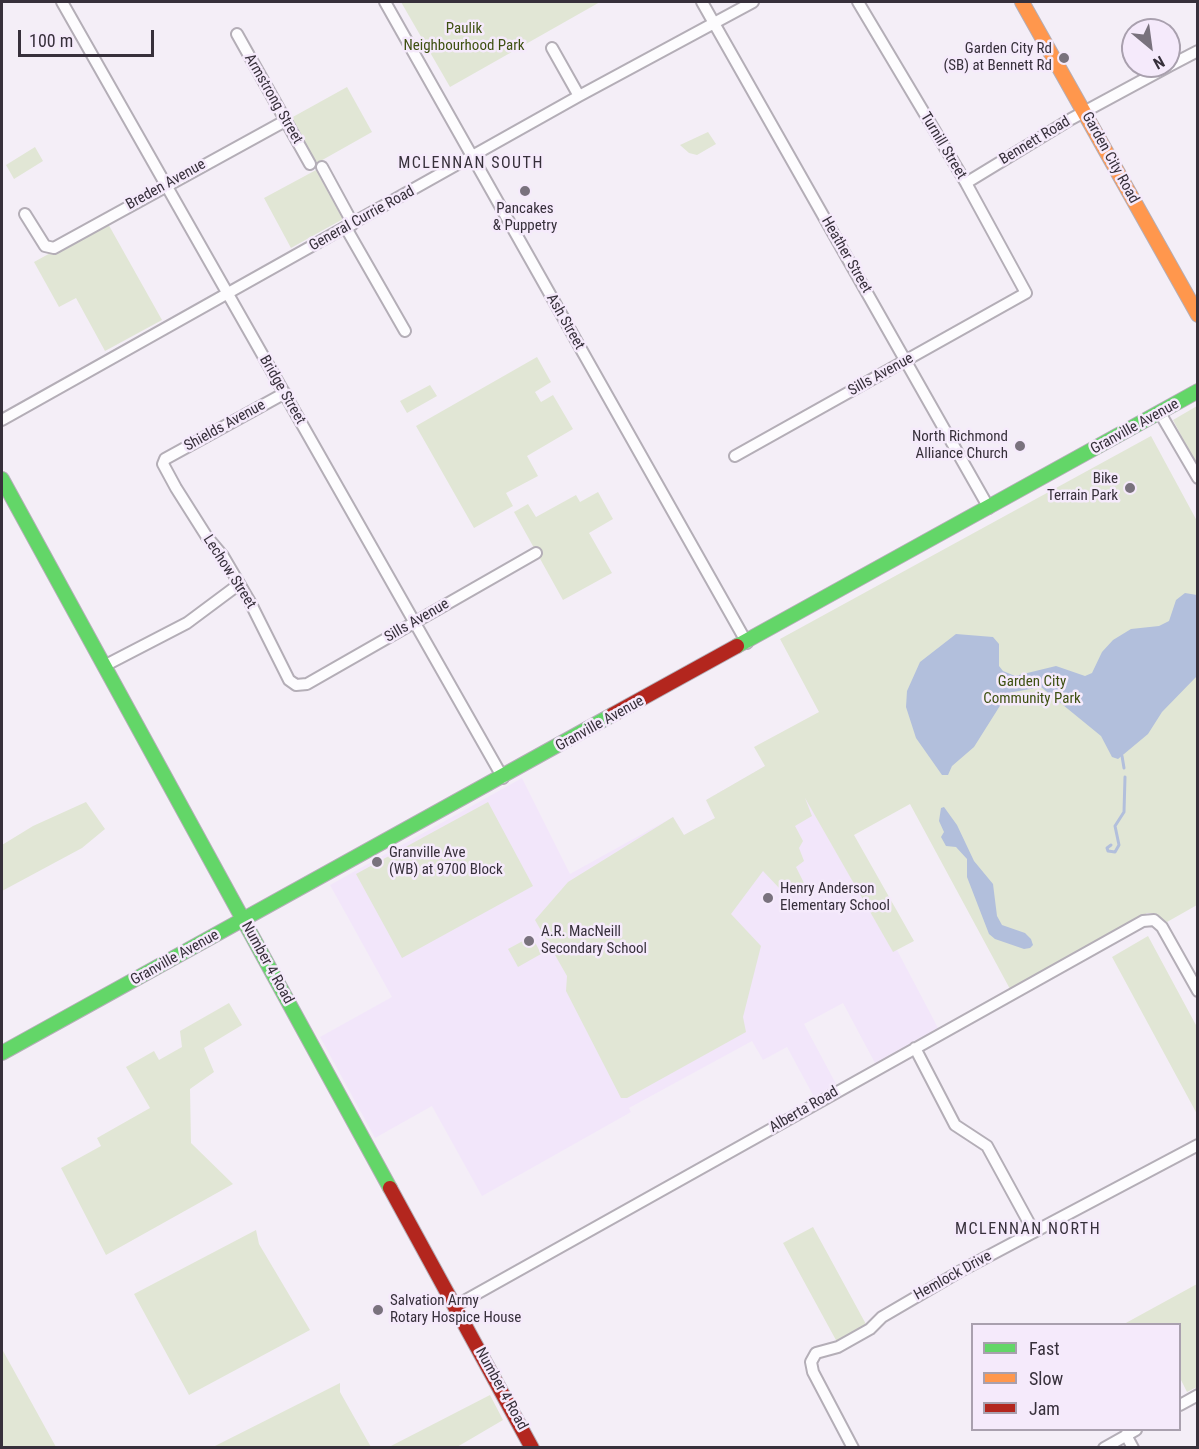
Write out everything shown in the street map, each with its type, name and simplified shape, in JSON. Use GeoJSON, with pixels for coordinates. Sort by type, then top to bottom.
{"type":"FeatureCollection","features":[{"type":"Feature","properties":{"kind":"street","name":"Bridge Street"},"geometry":{"type":"LineString","coordinates":[[63,2],[227,296],[285,393],[503,778]]}},
{"type":"Feature","properties":{"kind":"street","name":"Ash Street"},"geometry":{"type":"LineString","coordinates":[[385,2],[747,643]]}},
{"type":"Feature","properties":{"kind":"street","name":"Heather Street"},"geometry":{"type":"LineString","coordinates":[[702,2],[989,508]]}},
{"type":"Feature","properties":{"kind":"street","name":"General Currie Road"},"geometry":{"type":"LineString","coordinates":[[2,420],[227,296],[579,96],[753,2]]}},
{"type":"Feature","properties":{"kind":"street","name":"Turnill Street"},"geometry":{"type":"LineString","coordinates":[[858,2],[966,183],[1026,293]]}},
{"type":"Feature","properties":{"kind":"street","name":"Garden City Road"},"geometry":{"type":"LineString","coordinates":[[1022,2],[1197,315]]}},
{"type":"Feature","properties":{"kind":"street","name":"Armstrong Street"},"geometry":{"type":"LineString","coordinates":[[237,34],[285,121],[316,166],[405,331]]}},
{"type":"Feature","properties":{"kind":"street"},"geometry":{"type":"LineString","coordinates":[[552,48],[579,96]]}},
{"type":"Feature","properties":{"kind":"street","name":"Bennett Road"},"geometry":{"type":"LineString","coordinates":[[1181,60],[1197,51]]}},
{"type":"Feature","properties":{"kind":"street","name":"Bennett Road"},"geometry":{"type":"LineString","coordinates":[[966,183],[1084,112],[1147,78]]}},
{"type":"Feature","properties":{"kind":"street","name":"Breden Avenue"},"geometry":{"type":"LineString","coordinates":[[26,214],[48,249],[285,121]]}},
{"type":"Feature","properties":{"kind":"street","name":"Sills Avenue"},"geometry":{"type":"LineString","coordinates":[[735,456],[1026,293]]}},
{"type":"Feature","properties":{"kind":"street","name":"Shields Avenue"},"geometry":{"type":"LineString","coordinates":[[165,459],[285,393]]}},
{"type":"Feature","properties":{"kind":"street","name":"Granville Avenue"},"geometry":{"type":"LineString","coordinates":[[2,1053],[1194,395]]}},
{"type":"Feature","properties":{"kind":"street"},"geometry":{"type":"LineString","coordinates":[[1160,413],[1197,478]]}},
{"type":"Feature","properties":{"kind":"street","name":"Lechow Street"},"geometry":{"type":"LineString","coordinates":[[165,459],[163,464],[171,480],[207,537],[223,556],[250,602],[289,681],[296,685]]}},
{"type":"Feature","properties":{"kind":"street","name":"Number 4 Road"},"geometry":{"type":"LineString","coordinates":[[2,479],[532,1448]]}},
{"type":"Feature","properties":{"kind":"street","name":"Sills Avenue"},"geometry":{"type":"LineString","coordinates":[[296,685],[307,684],[536,553]]}},
{"type":"Feature","properties":{"kind":"street"},"geometry":{"type":"LineString","coordinates":[[104,666],[187,623],[238,585]]}},
{"type":"Feature","properties":{"kind":"street","name":"Alberta Road"},"geometry":{"type":"LineString","coordinates":[[455,1306],[1143,921],[1154,920],[1162,927],[1197,992]]}},
{"type":"Feature","properties":{"kind":"street"},"geometry":{"type":"LineString","coordinates":[[915,1048],[955,1125],[987,1146],[1034,1232]]}},
{"type":"Feature","properties":{"kind":"street","name":"Hemlock Drive"},"geometry":{"type":"LineString","coordinates":[[854,1448],[813,1372],[811,1362],[816,1353],[838,1347],[870,1329],[882,1317],[1197,1145]]}},
{"type":"Feature","properties":{"kind":"street"},"geometry":{"type":"LineString","coordinates":[[1181,1404],[1197,1395]]}},
{"type":"Feature","properties":{"kind":"street"},"geometry":{"type":"LineString","coordinates":[[1104,1448],[1131,1432],[1133,1448]]}},
{"type":"Feature","properties":{"kind":"shaded area","name":"A.R. MacNeill Secondary School"},"geometry":{"type":"Polygon","coordinates":[[[782,756],[893,951],[897,950],[938,1028],[875,1063],[843,1003],[804,1024],[836,1084],[814,1097],[787,1047],[763,1060],[752,1041],[629,1108],[631,1112],[482,1196],[432,1106],[375,1138],[320,1037],[392,997],[330,885],[522,778],[570,874],[673,817],[684,835],[715,818],[706,800],[782,756]]]}},
{"type":"Feature","properties":{"kind":"green space","name":"Paulik Neighbourhood Park"},"geometry":{"type":"Polygon","coordinates":[[[401,2],[600,2],[450,87],[401,2]]]}},
{"type":"Feature","properties":{"kind":"green space"},"geometry":{"type":"Polygon","coordinates":[[[347,87],[372,132],[317,163],[291,118],[347,87]]]}},
{"type":"Feature","properties":{"kind":"green space"},"geometry":{"type":"Polygon","coordinates":[[[708,132],[716,144],[697,155],[689,153],[680,145],[708,132]]]}},
{"type":"Feature","properties":{"kind":"green space"},"geometry":{"type":"Polygon","coordinates":[[[35,147],[43,161],[14,179],[6,165],[35,147]]]}},
{"type":"Feature","properties":{"kind":"green space"},"geometry":{"type":"Polygon","coordinates":[[[316,170],[343,219],[291,248],[264,198],[316,170]]]}},
{"type":"Feature","properties":{"kind":"green space"},"geometry":{"type":"Polygon","coordinates":[[[107,222],[162,320],[105,351],[76,298],[59,307],[34,262],[107,222]]]}},
{"type":"Feature","properties":{"kind":"green space"},"geometry":{"type":"Polygon","coordinates":[[[537,357],[551,382],[535,392],[541,402],[553,395],[573,429],[527,456],[538,476],[506,493],[513,506],[474,528],[416,426],[537,357]]]}},
{"type":"Feature","properties":{"kind":"green space"},"geometry":{"type":"Polygon","coordinates":[[[430,385],[437,396],[407,413],[400,401],[430,385]]]}},
{"type":"Feature","properties":{"kind":"green space"},"geometry":{"type":"Polygon","coordinates":[[[1197,406],[1197,466],[1173,420],[1197,406]]]}},
{"type":"Feature","properties":{"kind":"green space","name":"Garden City Community Park"},"geometry":{"type":"Polygon","coordinates":[[[1151,436],[1197,521],[1197,905],[1167,922],[1154,913],[1147,913],[1010,989],[910,804],[854,835],[914,941],[893,952],[805,798],[812,816],[795,826],[803,841],[799,848],[804,861],[796,867],[804,883],[781,890],[763,871],[731,914],[761,946],[743,1017],[746,1032],[627,1098],[621,1098],[566,991],[567,976],[535,920],[568,882],[673,817],[684,835],[715,818],[706,800],[765,766],[754,747],[819,712],[780,639],[1151,436]]]}},
{"type":"Feature","properties":{"kind":"green space"},"geometry":{"type":"Polygon","coordinates":[[[598,492],[613,519],[589,533],[612,573],[563,600],[514,512],[528,504],[536,517],[576,495],[580,502],[598,492]]]}},
{"type":"Feature","properties":{"kind":"green space"},"geometry":{"type":"Polygon","coordinates":[[[86,802],[105,829],[82,848],[2,891],[2,845],[33,826],[86,802]]]}},
{"type":"Feature","properties":{"kind":"green space"},"geometry":{"type":"Polygon","coordinates":[[[488,802],[533,886],[402,958],[356,874],[488,802]]]}},
{"type":"Feature","properties":{"kind":"green space"},"geometry":{"type":"Polygon","coordinates":[[[532,936],[541,954],[518,967],[508,949],[532,936]]]}},
{"type":"Feature","properties":{"kind":"green space"},"geometry":{"type":"Polygon","coordinates":[[[1148,936],[1197,1027],[1197,1114],[1112,957],[1148,936]]]}},
{"type":"Feature","properties":{"kind":"green space"},"geometry":{"type":"Polygon","coordinates":[[[229,1003],[242,1025],[204,1048],[214,1072],[190,1089],[191,1143],[233,1184],[106,1255],[61,1168],[101,1146],[97,1138],[150,1108],[126,1067],[154,1051],[159,1060],[182,1047],[180,1031],[229,1003]]]}},
{"type":"Feature","properties":{"kind":"green space"},"geometry":{"type":"Polygon","coordinates":[[[813,1227],[867,1326],[837,1342],[783,1243],[813,1227]]]}},
{"type":"Feature","properties":{"kind":"green space"},"geometry":{"type":"Polygon","coordinates":[[[256,1230],[259,1244],[310,1330],[189,1395],[134,1294],[256,1230]]]}},
{"type":"Feature","properties":{"kind":"green space"},"geometry":{"type":"Polygon","coordinates":[[[1197,1284],[1197,1387],[1187,1392],[1181,1380],[1181,1323],[1126,1323],[1197,1284]]]}},
{"type":"Feature","properties":{"kind":"green space"},"geometry":{"type":"Polygon","coordinates":[[[2,1349],[56,1447],[2,1447],[2,1349]]]}},
{"type":"Feature","properties":{"kind":"green space"},"geometry":{"type":"Polygon","coordinates":[[[340,1383],[340,1392],[371,1447],[213,1447],[340,1383]]]}},
{"type":"Feature","properties":{"kind":"green space"},"geometry":{"type":"Polygon","coordinates":[[[490,1395],[503,1420],[457,1447],[389,1447],[490,1395]]]}},
{"type":"Feature","properties":{"kind":"water"},"geometry":{"type":"Polygon","coordinates":[[[1185,593],[1197,595],[1197,676],[1162,712],[1148,734],[1118,759],[1112,757],[1101,736],[1041,687],[1008,693],[974,747],[952,766],[948,775],[942,775],[916,738],[906,707],[907,691],[920,662],[956,634],[993,637],[999,644],[999,666],[1003,671],[1015,676],[1056,666],[1085,676],[1092,673],[1102,652],[1113,640],[1131,629],[1159,626],[1169,621],[1176,600],[1185,593]]]}},
{"type":"Feature","properties":{"kind":"water"},"geometry":{"type":"Polygon","coordinates":[[[944,807],[957,825],[974,861],[993,884],[997,916],[1002,925],[1025,933],[1033,945],[1030,948],[1024,949],[995,939],[989,934],[967,877],[967,859],[956,847],[946,846],[941,837],[944,832],[939,821],[941,808],[944,807]]]}},
{"type":"Feature","properties":{"kind":"waterway"},"geometry":{"type":"LineString","coordinates":[[1122,756],[1124,768]]}},
{"type":"Feature","properties":{"kind":"waterway"},"geometry":{"type":"LineString","coordinates":[[1111,845],[1107,848],[1108,851],[1115,852],[1119,845],[1115,826],[1124,812],[1125,777]]}},
{"type":"Feature","properties":{"kind":"traffic: fast"},"geometry":{"type":"LineString","coordinates":[[737,646],[1198,391]]}},
{"type":"Feature","properties":{"kind":"traffic: fast"},"geometry":{"type":"LineString","coordinates":[[2,479],[390,1188]]}},
{"type":"Feature","properties":{"kind":"traffic: fast"},"geometry":{"type":"LineString","coordinates":[[2,1053],[612,715]]}},
{"type":"Feature","properties":{"kind":"traffic: slow"},"geometry":{"type":"LineString","coordinates":[[1022,2],[1198,315]]}},
{"type":"Feature","properties":{"kind":"traffic: jam"},"geometry":{"type":"LineString","coordinates":[[612,715],[737,646]]}},
{"type":"Feature","properties":{"kind":"traffic: jam"},"geometry":{"type":"LineString","coordinates":[[390,1188],[532,1448]]}},
{"type":"Feature","properties":{"kind":"place","name":"Garden City Rd (SB) at Bennett Rd"},"geometry":{"type":"Point","coordinates":[1064,58]}},
{"type":"Feature","properties":{"kind":"place","name":"Pancakes & Puppetry"},"geometry":{"type":"Point","coordinates":[525,191]}},
{"type":"Feature","properties":{"kind":"place","name":"North Richmond Alliance Church"},"geometry":{"type":"Point","coordinates":[1020,446]}},
{"type":"Feature","properties":{"kind":"place","name":"Bike Terrain Park"},"geometry":{"type":"Point","coordinates":[1130,488]}},
{"type":"Feature","properties":{"kind":"place","name":"Granville Ave (WB) at 9700 Block"},"geometry":{"type":"Point","coordinates":[377,862]}},
{"type":"Feature","properties":{"kind":"place","name":"Henry Anderson Elementary School"},"geometry":{"type":"Point","coordinates":[768,898]}},
{"type":"Feature","properties":{"kind":"place","name":"A.R. MacNeill Secondary School"},"geometry":{"type":"Point","coordinates":[529,941]}},
{"type":"Feature","properties":{"kind":"place","name":"Salvation Army Rotary Hospice House"},"geometry":{"type":"Point","coordinates":[378,1310]}},
{"type":"Feature","properties":{"kind":"district","name":"MCLENNAN SOUTH"},"geometry":{"type":"Point","coordinates":[471,164]}},
{"type":"Feature","properties":{"kind":"district","name":"MCLENNAN NORTH"},"geometry":{"type":"Point","coordinates":[1028,1230]}}]}
